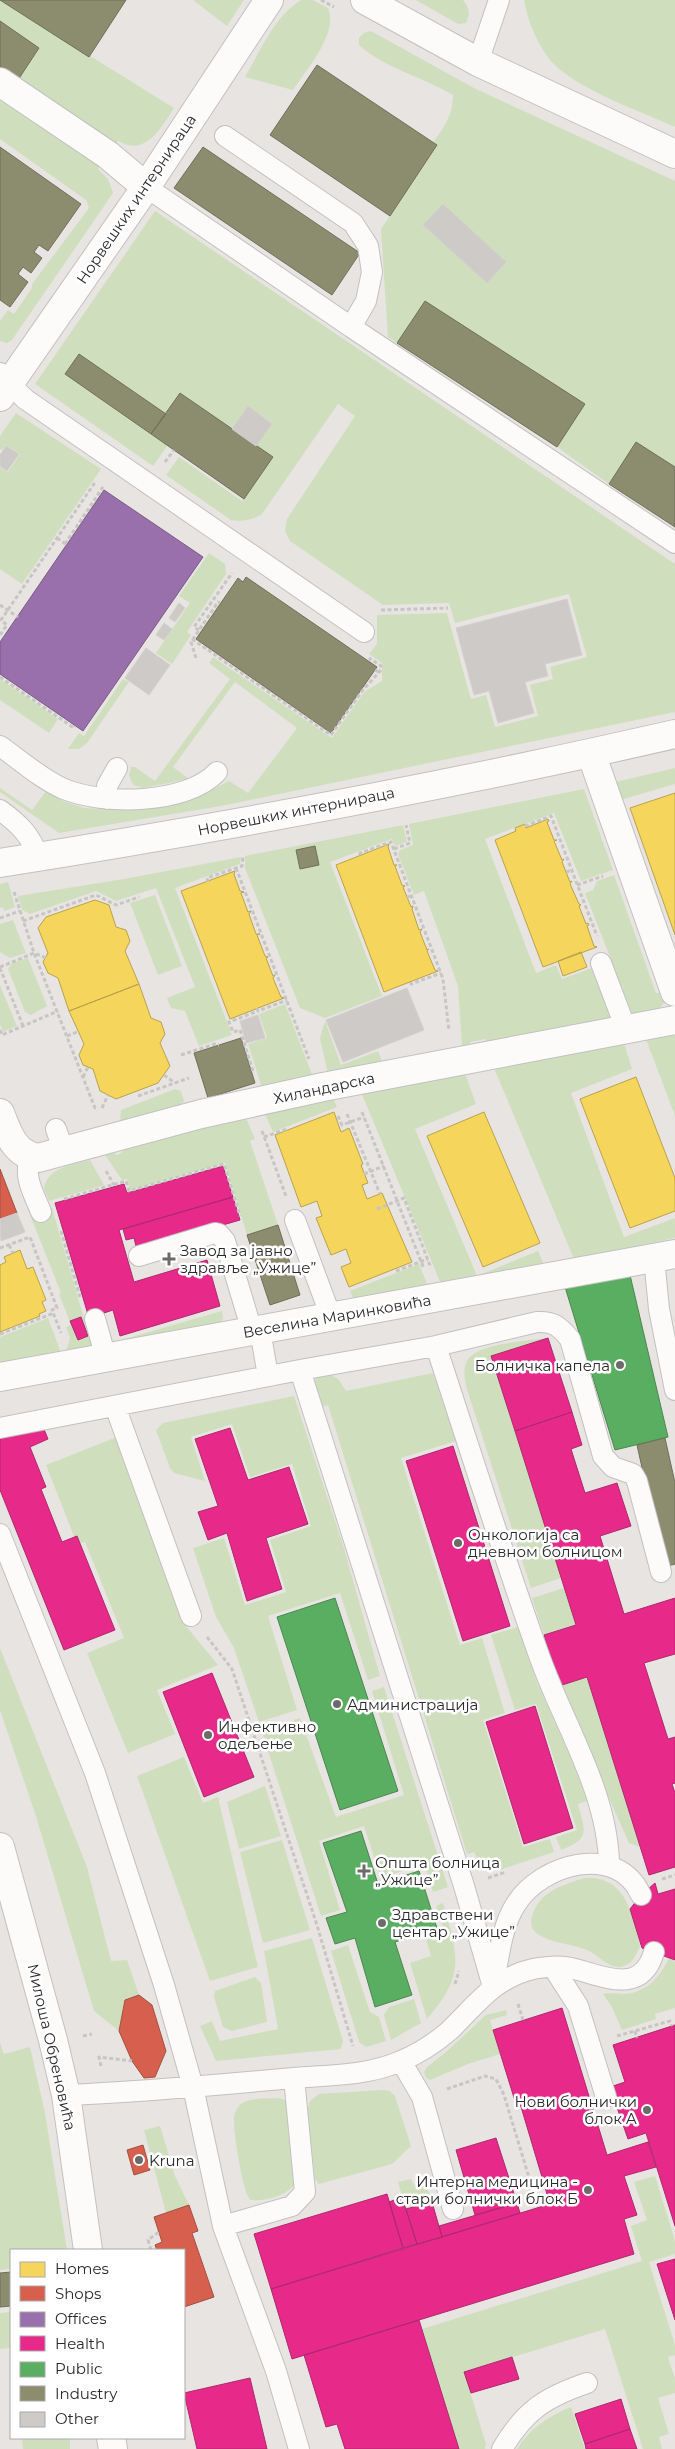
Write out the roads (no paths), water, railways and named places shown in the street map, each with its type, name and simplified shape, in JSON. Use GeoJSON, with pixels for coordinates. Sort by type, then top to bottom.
{"type":"FeatureCollection","features":[{"type":"Feature","properties":{"kind":"street","name":"Норвешких интернираца"},"geometry":{"type":"LineString","coordinates":[[3,384],[146,187],[269,0]]}},
{"type":"Feature","properties":{"kind":"street"},"geometry":{"type":"LineString","coordinates":[[365,0],[478,62],[675,154]]}},
{"type":"Feature","properties":{"kind":"street"},"geometry":{"type":"LineString","coordinates":[[0,82],[108,155],[146,187]]}},
{"type":"Feature","properties":{"kind":"street","name":"Норвешких интернираца"},"geometry":{"type":"LineString","coordinates":[[0,863],[273,816],[591,753],[675,734]]}},
{"type":"Feature","properties":{"kind":"street"},"geometry":{"type":"LineString","coordinates":[[591,753],[675,992]]}},
{"type":"Feature","properties":{"kind":"street","name":"Хиландарска"},"geometry":{"type":"LineString","coordinates":[[31,1157],[38,1158],[60,1141],[201,1114],[324,1087],[675,1020]]}},
{"type":"Feature","properties":{"kind":"street"},"geometry":{"type":"LineString","coordinates":[[0,1113],[12,1142],[31,1157]]}},
{"type":"Feature","properties":{"kind":"street","name":"Веселина Маринковића"},"geometry":{"type":"LineString","coordinates":[[0,1377],[665,1256]]}},
{"type":"Feature","properties":{"kind":"street","name":"Милоша Обреновића"},"geometry":{"type":"LineString","coordinates":[[0,1847],[54,2040],[66,2095],[88,2249]]}},
{"type":"Feature","properties":{"kind":"lane"},"geometry":{"type":"LineString","coordinates":[[478,62],[499,0]]}},
{"type":"Feature","properties":{"kind":"lane"},"geometry":{"type":"LineString","coordinates":[[225,136],[353,223],[368,246],[372,272],[366,301],[351,327]]}},
{"type":"Feature","properties":{"kind":"lane"},"geometry":{"type":"LineString","coordinates":[[146,187],[351,327],[675,543]]}},
{"type":"Feature","properties":{"kind":"lane"},"geometry":{"type":"LineString","coordinates":[[3,384],[364,632]]}},
{"type":"Feature","properties":{"kind":"lane"},"geometry":{"type":"LineString","coordinates":[[0,746],[61,788],[76,794],[107,799],[142,798],[190,790],[207,781],[217,772]]}},
{"type":"Feature","properties":{"kind":"lane"},"geometry":{"type":"LineString","coordinates":[[107,799],[107,786],[117,768]]}},
{"type":"Feature","properties":{"kind":"lane"},"geometry":{"type":"LineString","coordinates":[[0,810],[14,820],[30,837],[38,857]]}},
{"type":"Feature","properties":{"kind":"lane"},"geometry":{"type":"LineString","coordinates":[[601,963],[626,1030]]}},
{"type":"Feature","properties":{"kind":"lane"},"geometry":{"type":"LineString","coordinates":[[31,1157],[27,1169],[28,1176],[41,1212]]}},
{"type":"Feature","properties":{"kind":"lane"},"geometry":{"type":"LineString","coordinates":[[295,1220],[331,1317]]}},
{"type":"Feature","properties":{"kind":"lane"},"geometry":{"type":"LineString","coordinates":[[139,1256],[214,1233],[219,1234],[225,1240],[256,1331],[268,1376]]}},
{"type":"Feature","properties":{"kind":"lane"},"geometry":{"type":"LineString","coordinates":[[665,1256],[669,1334],[675,1390]]}},
{"type":"Feature","properties":{"kind":"lane"},"geometry":{"type":"LineString","coordinates":[[95,1319],[106,1358]]}},
{"type":"Feature","properties":{"kind":"lane"},"geometry":{"type":"LineString","coordinates":[[0,1428],[268,1376],[436,1346],[537,1322],[549,1322],[559,1326],[570,1339],[603,1456],[613,1467],[633,1474],[637,1481],[661,1572]]}},
{"type":"Feature","properties":{"kind":"lane"},"geometry":{"type":"LineString","coordinates":[[436,1346],[539,1657],[597,1799],[606,1834],[609,1865]]}},
{"type":"Feature","properties":{"kind":"lane"},"geometry":{"type":"LineString","coordinates":[[300,1370],[464,1886],[493,1987]]}},
{"type":"Feature","properties":{"kind":"lane"},"geometry":{"type":"LineString","coordinates":[[115,1406],[191,1616]]}},
{"type":"Feature","properties":{"kind":"lane"},"geometry":{"type":"LineString","coordinates":[[0,1534],[95,1773],[164,1984],[194,2087],[223,2226],[276,2371],[299,2449]]}},
{"type":"Feature","properties":{"kind":"lane"},"geometry":{"type":"LineString","coordinates":[[493,1987],[511,1914],[529,1888],[551,1874],[571,1866],[597,1863],[609,1865],[630,1878],[641,1895]]}},
{"type":"Feature","properties":{"kind":"lane"},"geometry":{"type":"LineString","coordinates":[[66,2095],[194,2087],[362,2072],[401,2061],[417,2053],[448,2031],[493,1987],[521,1973],[553,1967],[570,1967],[608,1980],[626,1979],[635,1977],[648,1966],[654,1952]]}},
{"type":"Feature","properties":{"kind":"lane"},"geometry":{"type":"LineString","coordinates":[[553,1967],[578,2006],[606,2097]]}},
{"type":"Feature","properties":{"kind":"lane"},"geometry":{"type":"LineString","coordinates":[[401,2061],[422,2097],[453,2209]]}},
{"type":"Feature","properties":{"kind":"lane"},"geometry":{"type":"LineString","coordinates":[[223,2226],[292,2206],[305,2192],[294,2078]]}},
{"type":"Feature","properties":{"kind":"lane"},"geometry":{"type":"LineString","coordinates":[[502,2449],[514,2428],[538,2407],[558,2393],[587,2383]]}},
{"type":"Feature","properties":{"kind":"place","name":"Завод за јавно здравље „Ужице”"},"geometry":{"type":"Point","coordinates":[169,1259]}},
{"type":"Feature","properties":{"kind":"place","name":"Болничка капела"},"geometry":{"type":"Point","coordinates":[620,1365]}},
{"type":"Feature","properties":{"kind":"place","name":"Онкологија са дневном болницом"},"geometry":{"type":"Point","coordinates":[458,1543]}},
{"type":"Feature","properties":{"kind":"place","name":"Администрација"},"geometry":{"type":"Point","coordinates":[337,1704]}},
{"type":"Feature","properties":{"kind":"place","name":"Инфективно одељење"},"geometry":{"type":"Point","coordinates":[208,1735]}},
{"type":"Feature","properties":{"kind":"place","name":"Општа болница „Ужице”"},"geometry":{"type":"Point","coordinates":[364,1871]}},
{"type":"Feature","properties":{"kind":"place","name":"Здравствени центар „Ужице”"},"geometry":{"type":"Point","coordinates":[382,1923]}},
{"type":"Feature","properties":{"kind":"place","name":"Нови болнички блок А"},"geometry":{"type":"Point","coordinates":[647,2110]}},
{"type":"Feature","properties":{"kind":"place","name":"Kruna"},"geometry":{"type":"Point","coordinates":[139,2160]}},
{"type":"Feature","properties":{"kind":"place","name":"Интерна медицина - стари болнички блок Б"},"geometry":{"type":"Point","coordinates":[588,2190]}}]}
